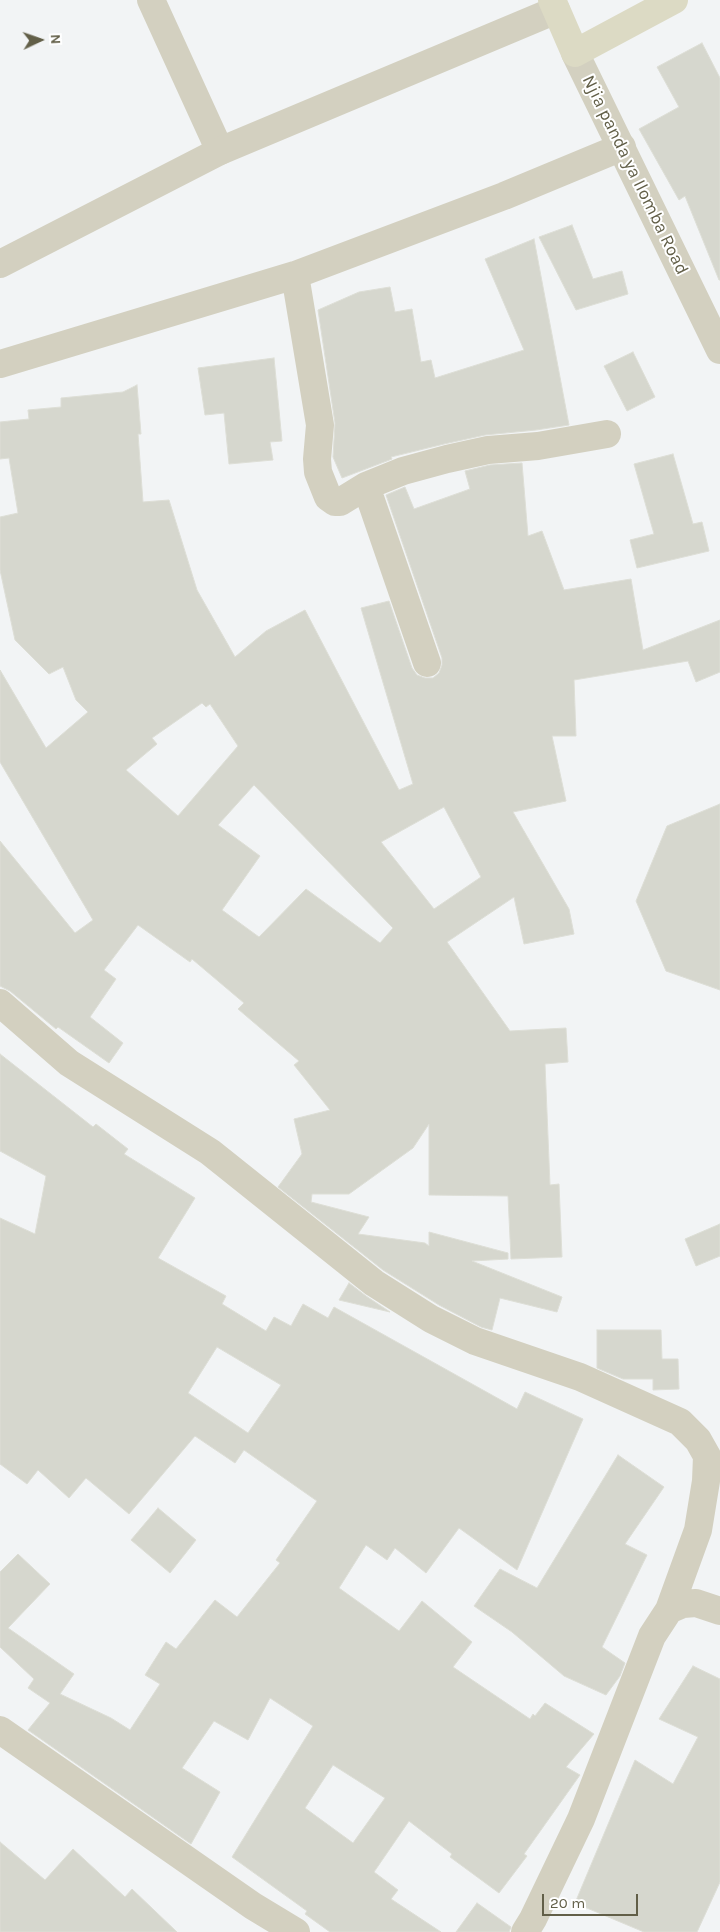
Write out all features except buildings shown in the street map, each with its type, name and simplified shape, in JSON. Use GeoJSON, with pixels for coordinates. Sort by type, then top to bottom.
{"type":"FeatureCollection","features":[{"type":"Feature","properties":{"kind":"main road"},"geometry":{"type":"LineString","coordinates":[[575,53],[674,0]]}},
{"type":"Feature","properties":{"kind":"main road","name":"Njia panda ya Ilomba Road"},"geometry":{"type":"LineString","coordinates":[[554,5],[575,53]]}},
{"type":"Feature","properties":{"kind":"street"},"geometry":{"type":"LineString","coordinates":[[151,0],[220,151]]}},
{"type":"Feature","properties":{"kind":"street"},"geometry":{"type":"LineString","coordinates":[[0,264],[220,151],[554,5]]}},
{"type":"Feature","properties":{"kind":"street","name":"Njia panda ya Ilomba Road"},"geometry":{"type":"LineString","coordinates":[[575,53],[720,350]]}},
{"type":"Feature","properties":{"kind":"street"},"geometry":{"type":"LineString","coordinates":[[0,364],[296,275],[504,196],[622,147]]}},
{"type":"Feature","properties":{"kind":"street"},"geometry":{"type":"LineString","coordinates":[[296,275],[320,425],[317,459],[318,472],[328,497],[334,502],[340,502],[366,486],[403,471],[455,457],[488,450],[538,446],[607,434]]}},
{"type":"Feature","properties":{"kind":"street"},"geometry":{"type":"LineString","coordinates":[[366,486],[427,663]]}},
{"type":"Feature","properties":{"kind":"street"},"geometry":{"type":"LineString","coordinates":[[0,1003],[69,1062],[210,1152],[374,1283],[431,1319],[475,1342],[580,1377],[680,1422],[698,1440],[707,1456],[706,1481],[698,1530],[669,1610],[652,1636],[581,1819],[525,1932]]}},
{"type":"Feature","properties":{"kind":"street"},"geometry":{"type":"LineString","coordinates":[[669,1610],[683,1604],[696,1602],[720,1611]]}},
{"type":"Feature","properties":{"kind":"street"},"geometry":{"type":"LineString","coordinates":[[0,1730],[253,1906],[296,1932]]}}]}
